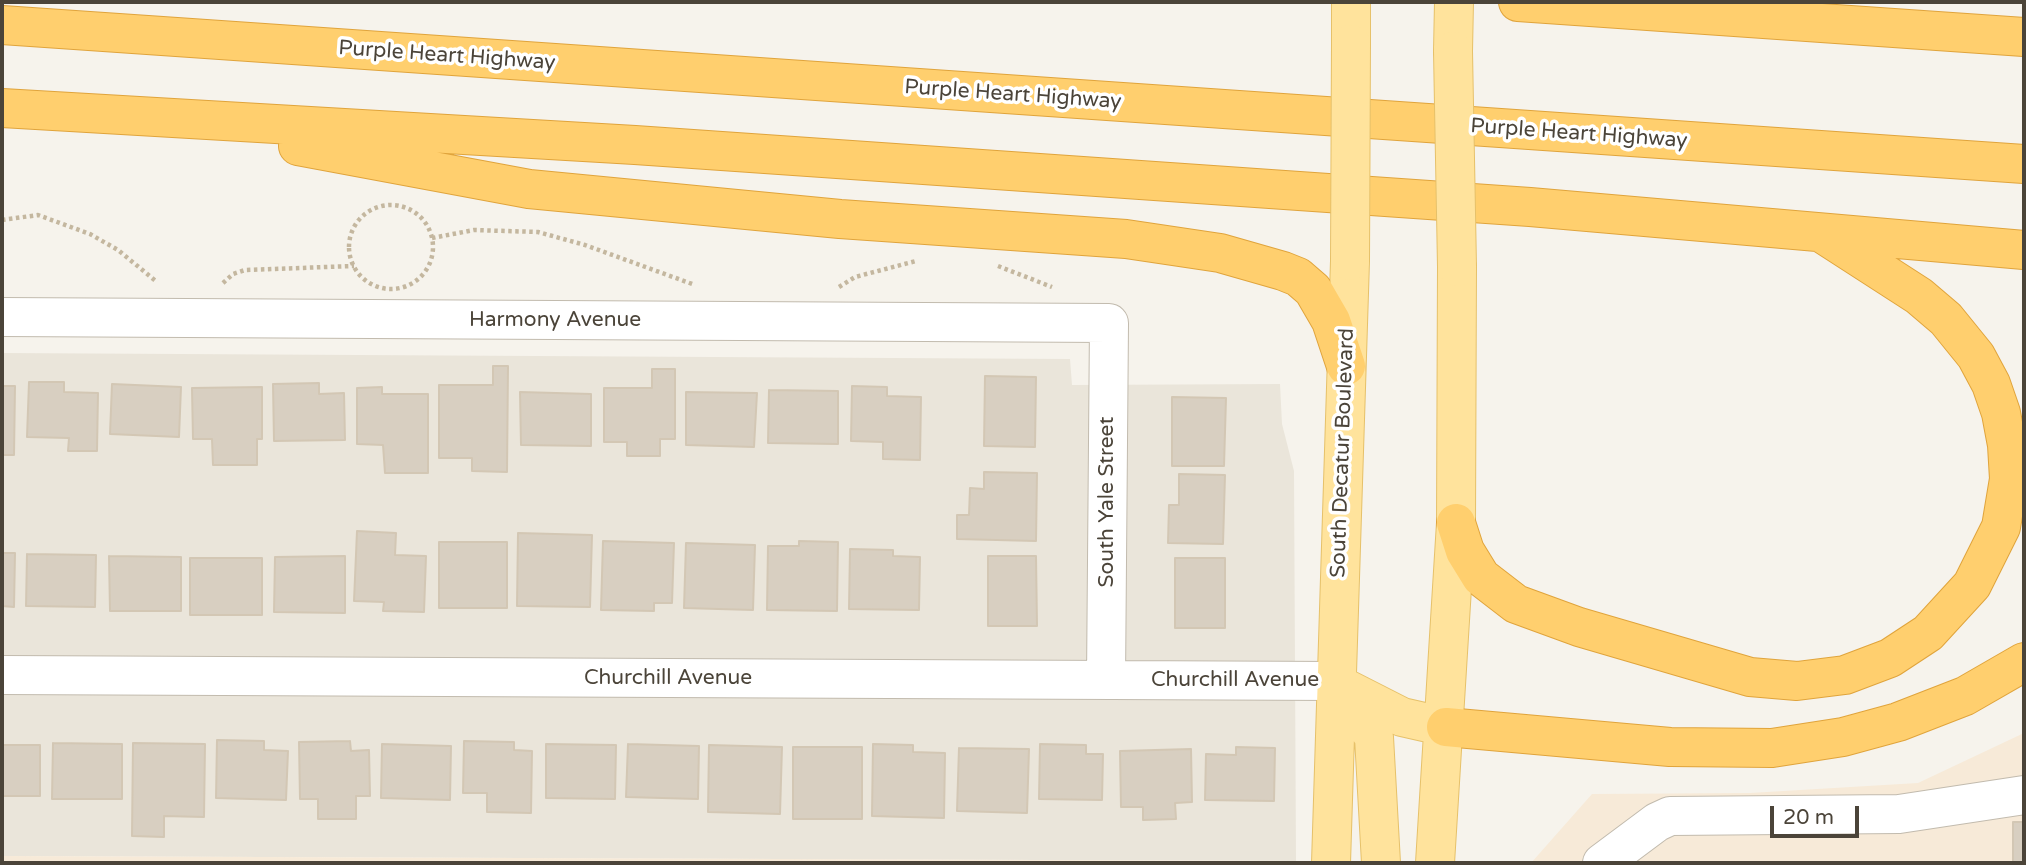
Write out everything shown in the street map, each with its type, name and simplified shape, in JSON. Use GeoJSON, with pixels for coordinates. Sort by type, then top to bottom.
{"type":"FeatureCollection","features":[{"type":"Feature","properties":{"kind":"highway"},"geometry":{"type":"LineString","coordinates":[[1518,2],[2024,37]]}},
{"type":"Feature","properties":{"kind":"highway","name":"Purple Heart Highway"},"geometry":{"type":"LineString","coordinates":[[2,26],[2024,164]]}},
{"type":"Feature","properties":{"kind":"highway"},"geometry":{"type":"LineString","coordinates":[[2,108],[635,145],[1516,206],[2024,250]]}},
{"type":"Feature","properties":{"kind":"highway"},"geometry":{"type":"LineString","coordinates":[[147,117],[529,189],[840,219],[1126,239],[1220,253],[1270,267],[1305,283],[1326,310],[1346,366]]}},
{"type":"Feature","properties":{"kind":"highway"},"geometry":{"type":"LineString","coordinates":[[1456,523],[1465,551],[1481,577],[1516,604],[1579,627],[1750,677],[1797,681],[1845,675],[1890,658],[1928,633],[1972,585],[2001,527],[2008,494],[2009,462],[1999,406],[1976,356],[1946,319],[1919,296],[1819,232]]}},
{"type":"Feature","properties":{"kind":"highway"},"geometry":{"type":"LineString","coordinates":[[1446,727],[1670,747],[1772,748],[1843,737],[1898,722],[1973,692],[2024,662]]}},
{"type":"Feature","properties":{"kind":"main road","name":"South Decatur Boulevard"},"geometry":{"type":"LineString","coordinates":[[1331,863],[1350,261],[1351,2]]}},
{"type":"Feature","properties":{"kind":"main road"},"geometry":{"type":"LineString","coordinates":[[1435,863],[1446,727],[1456,523],[1454,2]]}},
{"type":"Feature","properties":{"kind":"main road"},"geometry":{"type":"LineString","coordinates":[[1335,681],[1387,712],[1446,727]]}},
{"type":"Feature","properties":{"kind":"main road"},"geometry":{"type":"LineString","coordinates":[[1335,681],[1374,737],[1381,863]]}},
{"type":"Feature","properties":{"kind":"street","name":"Harmony Avenue"},"geometry":{"type":"LineString","coordinates":[[2,317],[1109,323]]}},
{"type":"Feature","properties":{"kind":"street","name":"South Yale Street"},"geometry":{"type":"LineString","coordinates":[[1106,680],[1109,323]]}},
{"type":"Feature","properties":{"kind":"street","name":"Churchill Avenue"},"geometry":{"type":"LineString","coordinates":[[2,675],[1335,681]]}},
{"type":"Feature","properties":{"kind":"street"},"geometry":{"type":"LineString","coordinates":[[1602,863],[1657,822],[1670,816],[1899,814],[2024,795]]}},
{"type":"Feature","properties":{"kind":"path"},"geometry":{"type":"LineString","coordinates":[[398,206],[417,214],[432,238],[428,267],[407,285],[379,287],[368,281],[354,265],[349,248],[351,234],[356,223],[377,207],[398,206]]}},
{"type":"Feature","properties":{"kind":"path"},"geometry":{"type":"LineString","coordinates":[[2,220],[38,215],[90,234],[118,250],[158,284]]}},
{"type":"Feature","properties":{"kind":"path"},"geometry":{"type":"LineString","coordinates":[[432,238],[474,230],[538,232],[585,244],[698,286]]}},
{"type":"Feature","properties":{"kind":"path"},"geometry":{"type":"LineString","coordinates":[[827,288],[840,287],[855,277],[881,268],[926,261]]}},
{"type":"Feature","properties":{"kind":"path"},"geometry":{"type":"LineString","coordinates":[[211,285],[224,282],[233,274],[245,271],[354,265]]}},
{"type":"Feature","properties":{"kind":"path"},"geometry":{"type":"LineString","coordinates":[[995,265],[1052,287]]}},
{"type":"Feature","properties":{"kind":"shaded area"},"geometry":{"type":"Polygon","coordinates":[[[2,353],[1070,359],[1072,385],[1280,384],[1282,424],[1294,471],[1296,861],[2,856],[2,353]]]}},
{"type":"Feature","properties":{"kind":"shaded area"},"geometry":{"type":"Polygon","coordinates":[[[2024,733],[2024,863],[1531,863],[1592,794],[1750,793],[1918,783],[2024,733]]]}},
{"type":"Feature","properties":{"kind":"shaded area"},"geometry":{"type":"Polygon","coordinates":[[[2,856],[1296,861],[1296,863],[2,863],[2,856]]]}},
{"type":"Feature","properties":{"kind":"building"},"geometry":{"type":"Polygon","coordinates":[[[493,366],[508,366],[507,472],[472,471],[472,458],[439,458],[439,385],[493,385],[493,366]]]}},
{"type":"Feature","properties":{"kind":"building"},"geometry":{"type":"Polygon","coordinates":[[[652,369],[675,369],[675,439],[660,439],[660,456],[627,456],[627,442],[604,442],[604,388],[652,388],[652,369]]]}},
{"type":"Feature","properties":{"kind":"building"},"geometry":{"type":"Polygon","coordinates":[[[985,376],[1036,377],[1035,447],[984,446],[985,376]]]}},
{"type":"Feature","properties":{"kind":"building"},"geometry":{"type":"Polygon","coordinates":[[[29,382],[64,382],[64,392],[98,393],[97,451],[68,451],[69,438],[27,437],[29,382]]]}},
{"type":"Feature","properties":{"kind":"building"},"geometry":{"type":"Polygon","coordinates":[[[319,383],[319,394],[344,393],[345,440],[274,441],[273,384],[319,383]]]}},
{"type":"Feature","properties":{"kind":"building"},"geometry":{"type":"Polygon","coordinates":[[[112,384],[181,387],[179,437],[110,434],[112,384]]]}},
{"type":"Feature","properties":{"kind":"building"},"geometry":{"type":"Polygon","coordinates":[[[2,386],[15,386],[14,455],[2,455],[2,386]]]}},
{"type":"Feature","properties":{"kind":"building"},"geometry":{"type":"Polygon","coordinates":[[[852,386],[887,387],[887,396],[921,397],[920,460],[883,459],[883,442],[851,441],[852,386]]]}},
{"type":"Feature","properties":{"kind":"building"},"geometry":{"type":"Polygon","coordinates":[[[262,387],[262,439],[257,439],[257,465],[213,465],[212,439],[193,439],[192,388],[262,387]]]}},
{"type":"Feature","properties":{"kind":"building"},"geometry":{"type":"Polygon","coordinates":[[[382,387],[382,394],[428,394],[428,473],[385,473],[383,445],[357,444],[357,388],[382,387]]]}},
{"type":"Feature","properties":{"kind":"building"},"geometry":{"type":"Polygon","coordinates":[[[769,390],[838,391],[838,444],[768,443],[769,390]]]}},
{"type":"Feature","properties":{"kind":"building"},"geometry":{"type":"Polygon","coordinates":[[[520,392],[591,394],[591,446],[521,445],[520,392]]]}},
{"type":"Feature","properties":{"kind":"building"},"geometry":{"type":"Polygon","coordinates":[[[686,392],[757,393],[754,447],[686,445],[686,392]]]}},
{"type":"Feature","properties":{"kind":"building"},"geometry":{"type":"Polygon","coordinates":[[[1172,397],[1226,398],[1224,466],[1172,466],[1172,397]]]}},
{"type":"Feature","properties":{"kind":"building"},"geometry":{"type":"Polygon","coordinates":[[[984,472],[1037,473],[1036,541],[957,539],[957,515],[969,515],[970,488],[984,489],[984,472]]]}},
{"type":"Feature","properties":{"kind":"building"},"geometry":{"type":"Polygon","coordinates":[[[1179,474],[1225,475],[1223,544],[1168,543],[1169,505],[1179,505],[1179,474]]]}},
{"type":"Feature","properties":{"kind":"building"},"geometry":{"type":"Polygon","coordinates":[[[357,531],[396,533],[395,555],[426,556],[424,612],[383,611],[384,602],[354,601],[357,531]]]}},
{"type":"Feature","properties":{"kind":"building"},"geometry":{"type":"Polygon","coordinates":[[[518,533],[592,535],[590,607],[517,606],[518,533]]]}},
{"type":"Feature","properties":{"kind":"building"},"geometry":{"type":"Polygon","coordinates":[[[603,541],[674,543],[672,603],[654,603],[654,611],[601,610],[603,541]]]}},
{"type":"Feature","properties":{"kind":"building"},"geometry":{"type":"Polygon","coordinates":[[[799,541],[838,542],[837,611],[767,610],[768,546],[799,546],[799,541]]]}},
{"type":"Feature","properties":{"kind":"building"},"geometry":{"type":"Polygon","coordinates":[[[439,542],[507,542],[507,608],[439,608],[439,542]]]}},
{"type":"Feature","properties":{"kind":"building"},"geometry":{"type":"Polygon","coordinates":[[[686,543],[755,545],[753,610],[684,608],[686,543]]]}},
{"type":"Feature","properties":{"kind":"building"},"geometry":{"type":"Polygon","coordinates":[[[850,549],[893,550],[893,556],[920,557],[919,610],[849,609],[850,549]]]}},
{"type":"Feature","properties":{"kind":"building"},"geometry":{"type":"Polygon","coordinates":[[[2,553],[15,553],[14,607],[2,606],[2,553]]]}},
{"type":"Feature","properties":{"kind":"building"},"geometry":{"type":"Polygon","coordinates":[[[27,554],[96,555],[95,607],[26,606],[27,554]]]}},
{"type":"Feature","properties":{"kind":"building"},"geometry":{"type":"Polygon","coordinates":[[[109,556],[181,557],[181,611],[110,611],[109,556]]]}},
{"type":"Feature","properties":{"kind":"building"},"geometry":{"type":"Polygon","coordinates":[[[345,556],[345,613],[274,612],[275,557],[345,556]]]}},
{"type":"Feature","properties":{"kind":"building"},"geometry":{"type":"Polygon","coordinates":[[[988,556],[1036,556],[1037,626],[988,626],[988,556]]]}},
{"type":"Feature","properties":{"kind":"building"},"geometry":{"type":"Polygon","coordinates":[[[190,558],[262,558],[262,615],[190,615],[190,558]]]}},
{"type":"Feature","properties":{"kind":"building"},"geometry":{"type":"Polygon","coordinates":[[[1175,558],[1225,558],[1225,628],[1175,628],[1175,558]]]}},
{"type":"Feature","properties":{"kind":"building"},"geometry":{"type":"Polygon","coordinates":[[[217,740],[264,741],[264,750],[288,751],[286,800],[216,798],[217,740]]]}},
{"type":"Feature","properties":{"kind":"building"},"geometry":{"type":"Polygon","coordinates":[[[350,741],[351,751],[369,750],[370,796],[356,796],[356,819],[318,819],[318,799],[300,799],[299,742],[350,741]]]}},
{"type":"Feature","properties":{"kind":"building"},"geometry":{"type":"Polygon","coordinates":[[[464,741],[514,742],[514,750],[532,751],[531,813],[487,812],[487,793],[463,793],[464,741]]]}},
{"type":"Feature","properties":{"kind":"building"},"geometry":{"type":"Polygon","coordinates":[[[53,743],[122,744],[122,799],[52,799],[53,743]]]}},
{"type":"Feature","properties":{"kind":"building"},"geometry":{"type":"Polygon","coordinates":[[[133,743],[205,744],[204,817],[164,816],[164,837],[132,836],[133,743]]]}},
{"type":"Feature","properties":{"kind":"building"},"geometry":{"type":"Polygon","coordinates":[[[382,744],[451,746],[450,800],[381,798],[382,744]]]}},
{"type":"Feature","properties":{"kind":"building"},"geometry":{"type":"Polygon","coordinates":[[[546,744],[616,745],[615,799],[546,798],[546,744]]]}},
{"type":"Feature","properties":{"kind":"building"},"geometry":{"type":"Polygon","coordinates":[[[628,744],[699,746],[698,799],[626,797],[628,744]]]}},
{"type":"Feature","properties":{"kind":"building"},"geometry":{"type":"Polygon","coordinates":[[[873,744],[913,745],[913,752],[945,753],[944,818],[872,816],[873,744]]]}},
{"type":"Feature","properties":{"kind":"building"},"geometry":{"type":"Polygon","coordinates":[[[1040,744],[1086,745],[1086,754],[1103,754],[1102,800],[1039,799],[1040,744]]]}},
{"type":"Feature","properties":{"kind":"building"},"geometry":{"type":"Polygon","coordinates":[[[2,745],[40,745],[40,796],[2,796],[2,745]]]}},
{"type":"Feature","properties":{"kind":"building"},"geometry":{"type":"Polygon","coordinates":[[[709,745],[782,747],[780,814],[708,812],[709,745]]]}},
{"type":"Feature","properties":{"kind":"building"},"geometry":{"type":"Polygon","coordinates":[[[793,747],[862,747],[862,819],[793,819],[793,747]]]}},
{"type":"Feature","properties":{"kind":"building"},"geometry":{"type":"Polygon","coordinates":[[[1236,747],[1275,748],[1274,801],[1205,800],[1206,754],[1236,755],[1236,747]]]}},
{"type":"Feature","properties":{"kind":"building"},"geometry":{"type":"Polygon","coordinates":[[[959,748],[1029,749],[1027,813],[957,811],[959,748]]]}},
{"type":"Feature","properties":{"kind":"building"},"geometry":{"type":"Polygon","coordinates":[[[1191,749],[1192,802],[1175,803],[1176,819],[1143,820],[1143,807],[1121,807],[1120,751],[1191,749]]]}},
{"type":"Feature","properties":{"kind":"building"},"geometry":{"type":"Polygon","coordinates":[[[2013,822],[2024,822],[2024,863],[2013,863],[2013,822]]]}}]}
